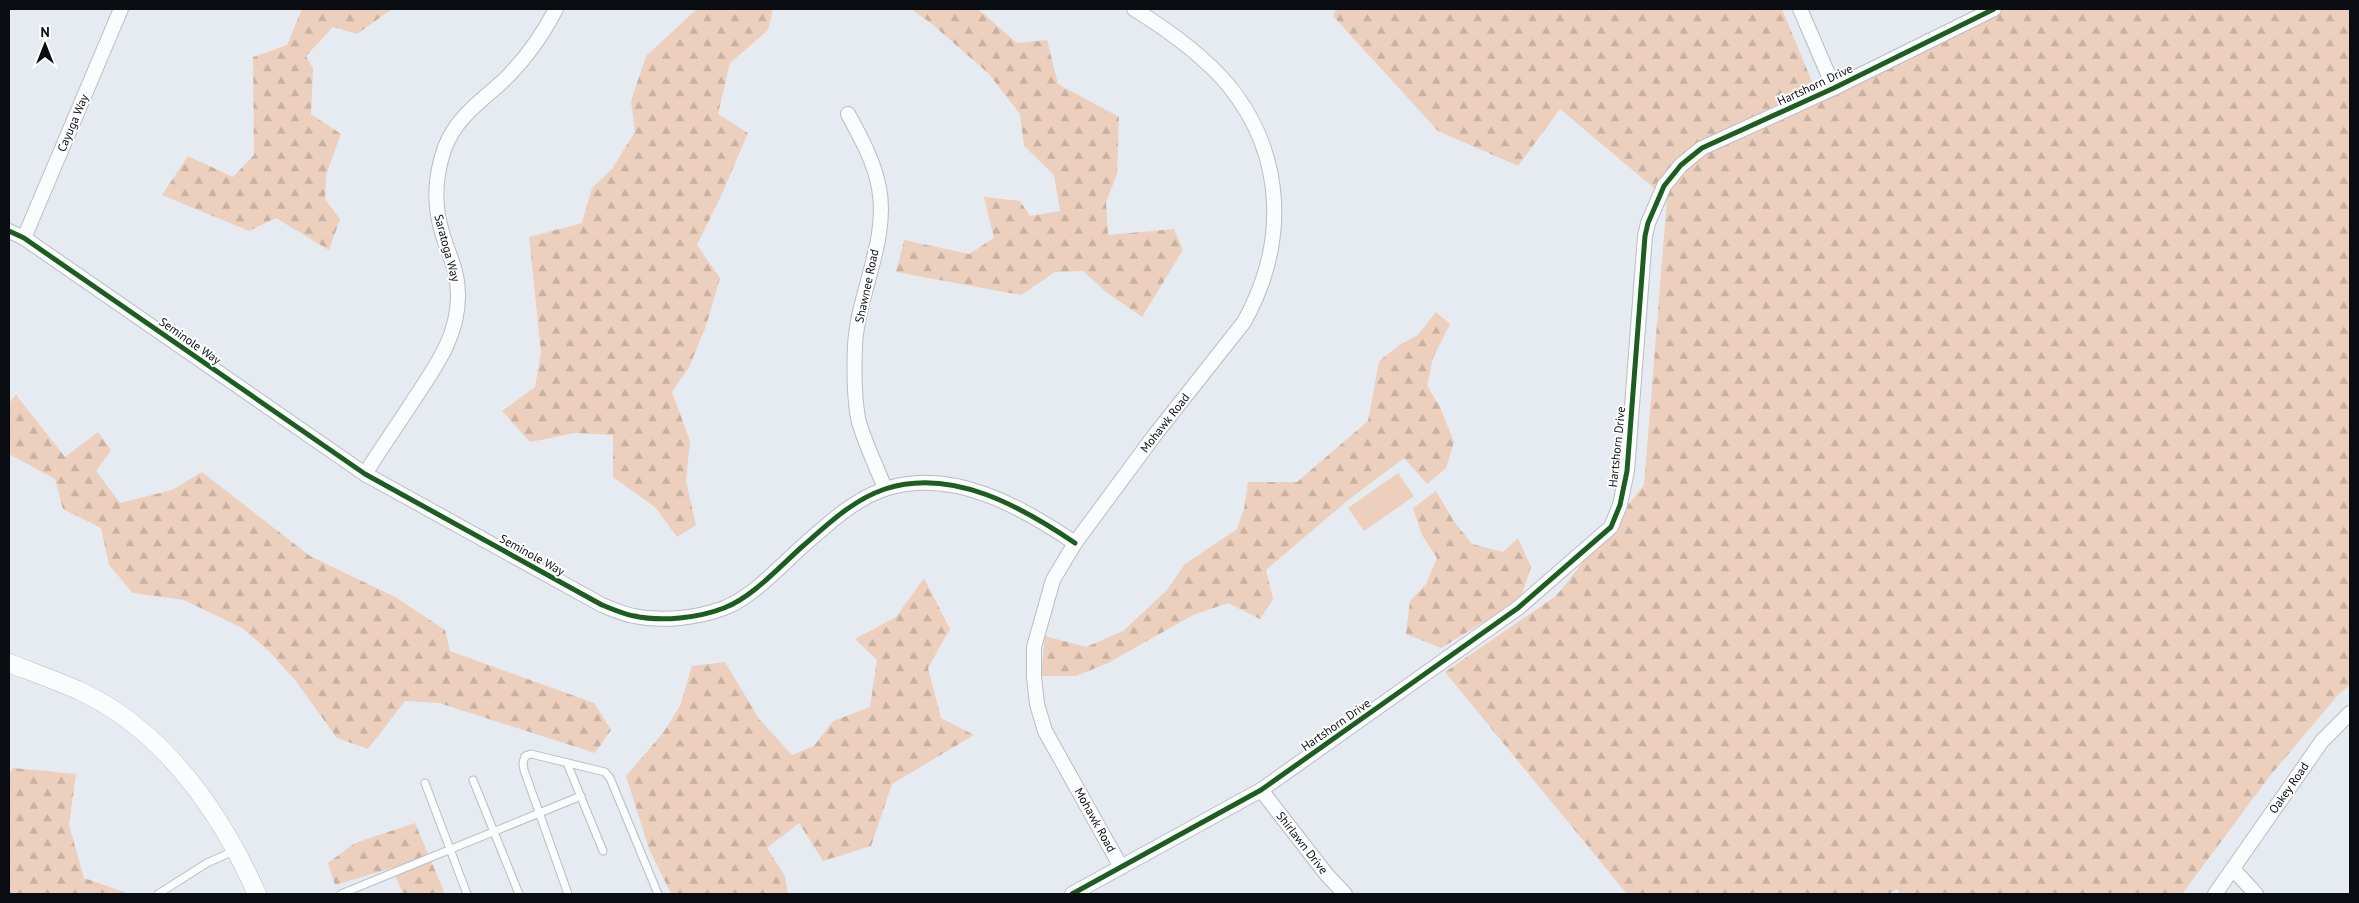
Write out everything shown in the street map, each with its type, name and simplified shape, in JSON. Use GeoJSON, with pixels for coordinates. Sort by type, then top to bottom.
{"type":"FeatureCollection","features":[{"type":"Feature","properties":{"kind":"street","name":"Cayuga Way"},"geometry":{"type":"LineString","coordinates":[[24,238],[121,9]]}},
{"type":"Feature","properties":{"kind":"street","name":"Saratoga Way"},"geometry":{"type":"LineString","coordinates":[[365,474],[441,358],[455,322],[458,296],[456,270],[442,234],[436,196],[438,170],[446,146],[466,113],[501,82],[534,46],[556,9]]}},
{"type":"Feature","properties":{"kind":"street","name":"Mohawk Road"},"geometry":{"type":"LineString","coordinates":[[1122,867],[1045,731],[1037,704],[1034,677],[1034,647],[1053,580],[1075,543],[1154,436],[1244,322],[1262,284],[1272,244],[1274,208],[1272,180],[1267,160],[1252,121],[1241,102],[1214,70],[1160,26],[1134,9]]}},
{"type":"Feature","properties":{"kind":"street"},"geometry":{"type":"LineString","coordinates":[[1800,9],[1834,88]]}},
{"type":"Feature","properties":{"kind":"street","name":"Hartshorn Drive"},"geometry":{"type":"LineString","coordinates":[[1072,894],[1261,790],[1518,608],[1611,527],[1620,504],[1627,471],[1648,223],[1664,186],[1681,165],[1702,148],[1834,88],[1994,9]]}},
{"type":"Feature","properties":{"kind":"street","name":"Shawnee Road"},"geometry":{"type":"LineString","coordinates":[[848,114],[871,159],[879,189],[881,218],[871,268],[860,307],[856,335],[855,386],[858,419],[885,489]]}},
{"type":"Feature","properties":{"kind":"street","name":"Seminole Way"},"geometry":{"type":"LineString","coordinates":[[9,231],[24,238],[365,474],[602,605],[635,616],[663,618],[701,615],[726,607],[758,587],[839,513],[885,489],[923,483],[963,487],[1023,510],[1075,543]]}},
{"type":"Feature","properties":{"kind":"street"},"geometry":{"type":"LineString","coordinates":[[9,663],[80,691],[120,715],[145,735],[194,786],[212,809],[236,850],[257,894]]}},
{"type":"Feature","properties":{"kind":"street","name":"Oakey Road"},"geometry":{"type":"LineString","coordinates":[[2215,894],[2322,741],[2350,712]]}},
{"type":"Feature","properties":{"kind":"street","name":"Shirlawn Drive"},"geometry":{"type":"LineString","coordinates":[[1261,790],[1327,875],[1345,894]]}},
{"type":"Feature","properties":{"kind":"street"},"geometry":{"type":"LineString","coordinates":[[2233,869],[2256,894]]}},
{"type":"Feature","properties":{"kind":"lane"},"geometry":{"type":"LineString","coordinates":[[568,894],[524,770],[525,756],[531,754],[605,772],[610,778],[658,894]]}},
{"type":"Feature","properties":{"kind":"lane"},"geometry":{"type":"LineString","coordinates":[[567,763],[603,851]]}},
{"type":"Feature","properties":{"kind":"lane"},"geometry":{"type":"LineString","coordinates":[[473,780],[518,894]]}},
{"type":"Feature","properties":{"kind":"lane"},"geometry":{"type":"LineString","coordinates":[[426,783],[467,894]]}},
{"type":"Feature","properties":{"kind":"lane"},"geometry":{"type":"LineString","coordinates":[[340,894],[581,796]]}},
{"type":"Feature","properties":{"kind":"lane"},"geometry":{"type":"LineString","coordinates":[[158,894],[207,864],[236,850]]}},
{"type":"Feature","properties":{"kind":"green space"},"geometry":{"type":"Polygon","coordinates":[[[302,9],[392,9],[357,34],[333,27],[306,56],[313,68],[311,114],[341,134],[326,175],[325,199],[340,219],[329,250],[276,218],[249,231],[162,195],[188,156],[233,177],[254,155],[253,57],[287,45],[302,9]]]}},
{"type":"Feature","properties":{"kind":"green space"},"geometry":{"type":"Polygon","coordinates":[[[697,9],[773,9],[768,30],[730,63],[718,114],[748,133],[721,196],[697,245],[720,278],[706,326],[689,367],[672,392],[690,441],[686,481],[696,525],[677,537],[656,508],[613,477],[613,435],[575,433],[530,442],[502,411],[535,387],[541,352],[529,237],[582,223],[592,188],[612,169],[635,132],[631,101],[646,56],[697,9]]]}},
{"type":"Feature","properties":{"kind":"green space"},"geometry":{"type":"Polygon","coordinates":[[[911,9],[978,9],[1017,43],[1047,40],[1058,84],[1119,117],[1117,174],[1106,202],[1108,235],[1174,229],[1183,250],[1142,317],[1106,292],[1083,271],[1055,272],[1021,295],[896,272],[904,240],[969,254],[994,238],[984,197],[1020,201],[1030,216],[1060,211],[1054,175],[1024,146],[1020,114],[988,73],[932,24],[911,9]]]}},
{"type":"Feature","properties":{"kind":"green space"},"geometry":{"type":"Polygon","coordinates":[[[1336,9],[1782,9],[1820,101],[2000,9],[2350,9],[2350,685],[2339,694],[2269,777],[2182,894],[1900,894],[1897,889],[1889,894],[1627,894],[1445,672],[1556,596],[1644,485],[1667,199],[1560,109],[1518,166],[1438,131],[1333,16],[1336,9]]]}},
{"type":"Feature","properties":{"kind":"green space"},"geometry":{"type":"Polygon","coordinates":[[[1436,312],[1450,324],[1433,358],[1427,386],[1440,407],[1454,442],[1446,468],[1427,484],[1404,458],[1347,501],[1266,570],[1273,599],[1260,619],[1228,603],[1193,615],[1108,663],[1076,676],[1041,676],[1045,636],[1086,647],[1123,631],[1167,590],[1185,564],[1237,529],[1244,509],[1248,482],[1297,482],[1368,421],[1379,361],[1401,344],[1418,335],[1436,312]]]}},
{"type":"Feature","properties":{"kind":"green space"},"geometry":{"type":"Polygon","coordinates":[[[16,395],[65,457],[98,432],[111,450],[96,471],[120,503],[172,490],[202,472],[310,556],[395,597],[445,630],[450,651],[594,703],[611,730],[595,753],[439,703],[405,701],[368,749],[337,738],[295,680],[269,651],[242,628],[184,600],[133,593],[109,565],[101,528],[63,509],[55,479],[9,454],[9,403],[16,395]]]}},
{"type":"Feature","properties":{"kind":"green space"},"geometry":{"type":"Polygon","coordinates":[[[1398,473],[1414,496],[1364,531],[1348,508],[1398,473]]]}},
{"type":"Feature","properties":{"kind":"green space"},"geometry":{"type":"Polygon","coordinates":[[[1436,491],[1453,520],[1472,544],[1503,552],[1518,538],[1531,567],[1520,600],[1441,648],[1406,634],[1410,601],[1426,584],[1437,558],[1422,535],[1413,508],[1436,491]]]}},
{"type":"Feature","properties":{"kind":"green space"},"geometry":{"type":"Polygon","coordinates":[[[924,578],[950,629],[928,668],[941,718],[974,735],[892,784],[871,846],[823,861],[799,823],[767,848],[785,876],[788,894],[671,894],[649,849],[626,776],[663,733],[680,706],[692,666],[725,662],[759,719],[792,755],[814,746],[833,721],[870,707],[877,660],[855,639],[896,617],[924,578]]]}},
{"type":"Feature","properties":{"kind":"green space"},"geometry":{"type":"Polygon","coordinates":[[[13,768],[76,774],[69,825],[84,878],[130,894],[9,894],[9,775],[13,768]]]}},
{"type":"Feature","properties":{"kind":"green space"},"geometry":{"type":"Polygon","coordinates":[[[415,823],[445,894],[403,894],[392,868],[335,885],[328,863],[355,843],[415,823]]]}},
{"type":"Feature","properties":{"kind":"cycle path"},"geometry":{"type":"LineString","coordinates":[[1072,894],[1261,790],[1518,608],[1611,527],[1620,505],[1627,471],[1645,236],[1648,223],[1664,186],[1681,165],[1702,148],[1834,88],[1994,9]]}},
{"type":"Feature","properties":{"kind":"cycle path"},"geometry":{"type":"LineString","coordinates":[[9,231],[24,238],[365,474],[602,605],[626,614],[656,619],[691,617],[735,603],[756,589],[823,529],[862,499],[885,489],[910,484],[936,483],[961,487],[985,494],[1032,516],[1075,543]]}}]}
